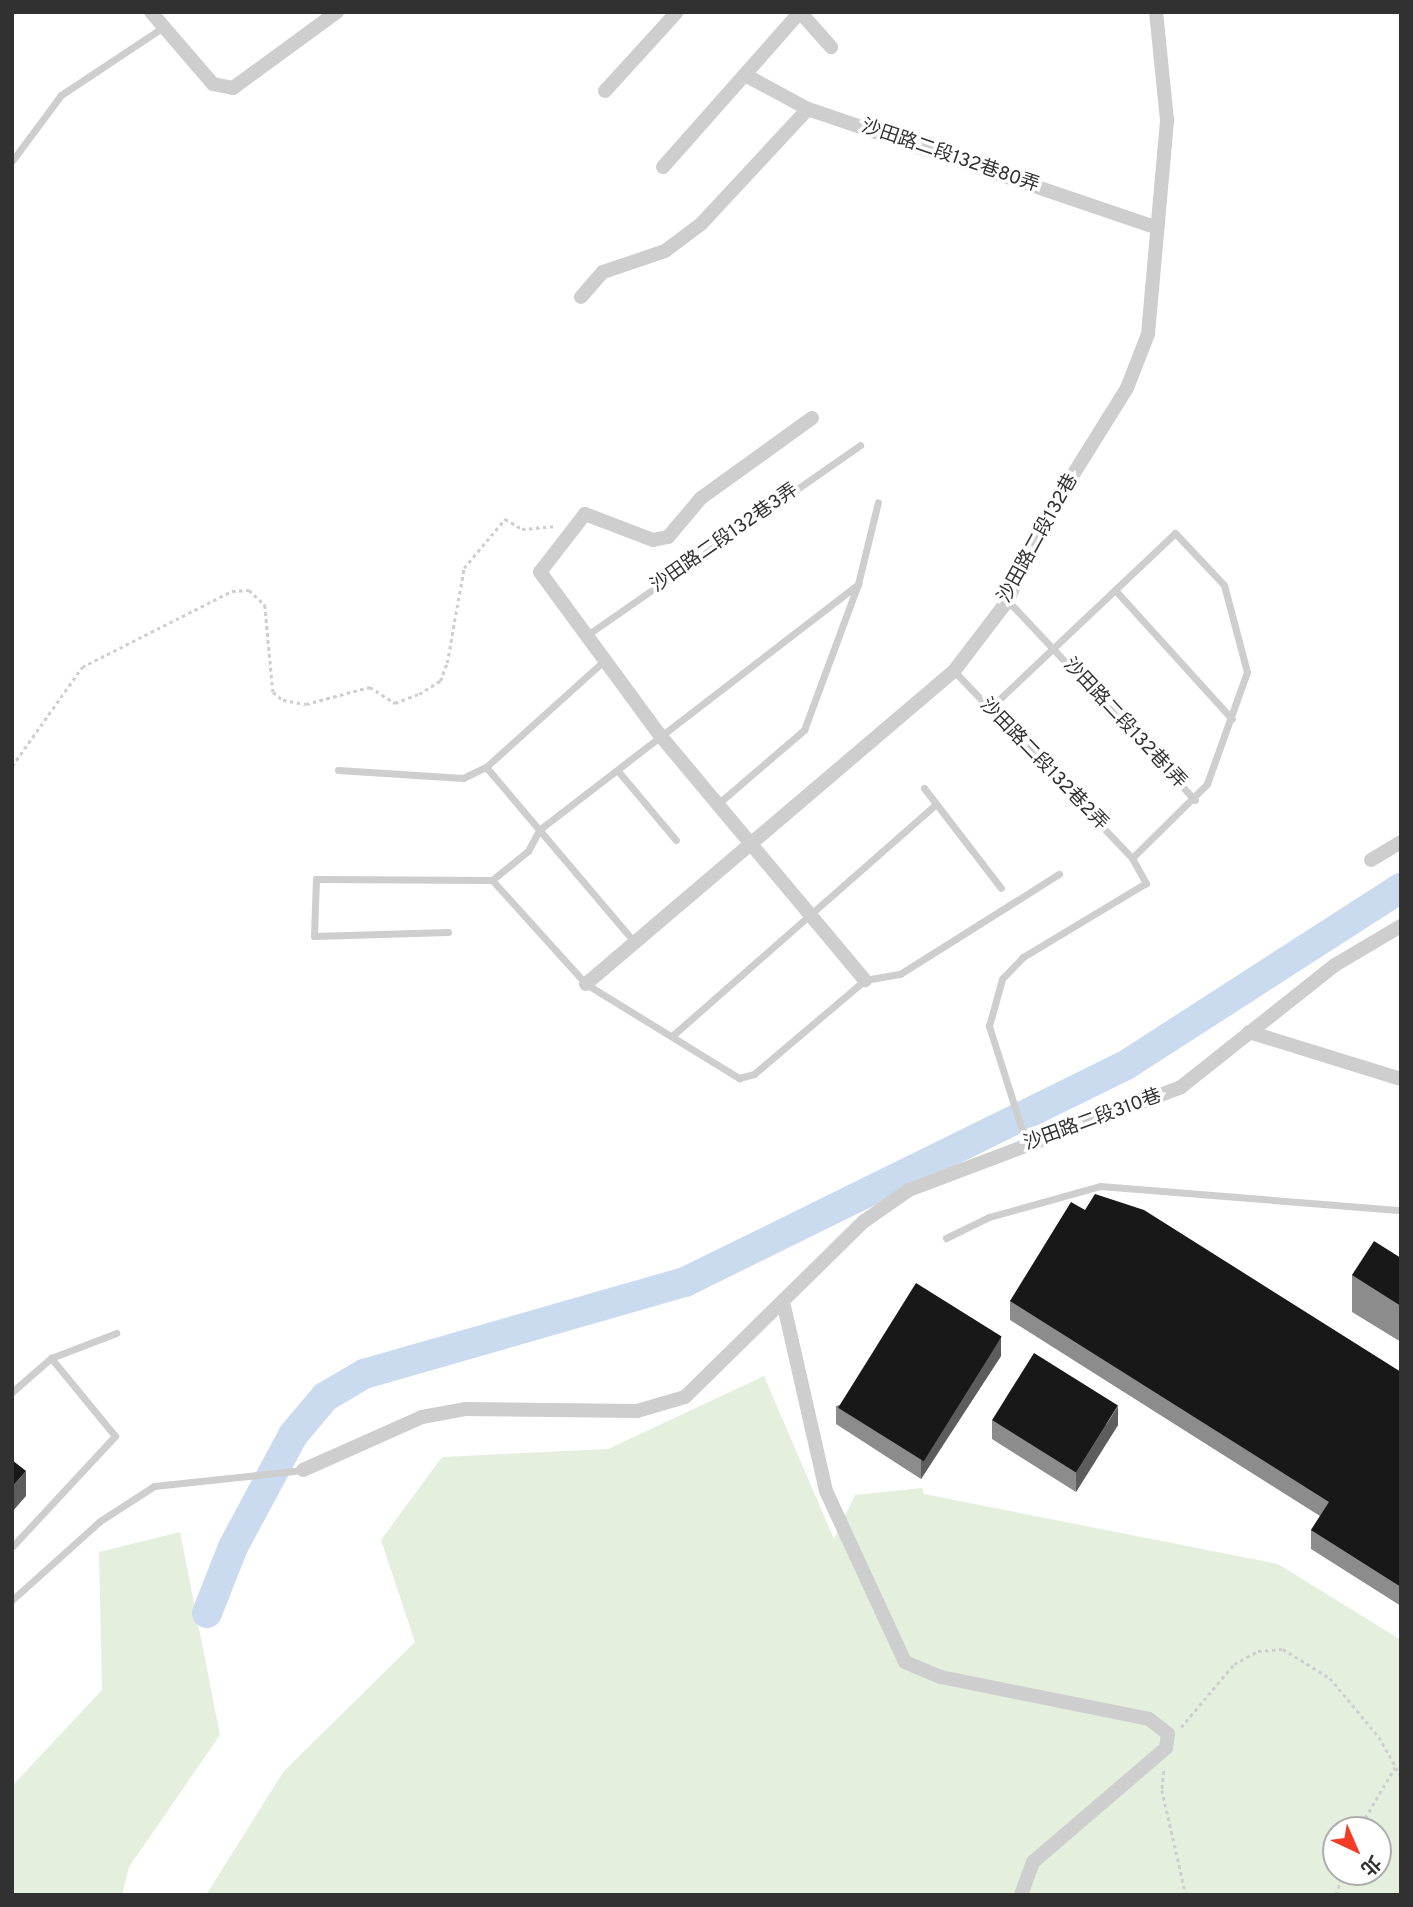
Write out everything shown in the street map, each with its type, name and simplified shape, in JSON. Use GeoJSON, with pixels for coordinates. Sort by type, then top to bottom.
{"type":"FeatureCollection","features":[{"type":"Feature","properties":{"kind":"street"},"geometry":{"type":"LineString","coordinates":[[150,12],[166,26],[213,84],[233,88],[338,12]]}},
{"type":"Feature","properties":{"kind":"street"},"geometry":{"type":"LineString","coordinates":[[605,91],[677,12]]}},
{"type":"Feature","properties":{"kind":"street"},"geometry":{"type":"LineString","coordinates":[[663,167],[747,76],[800,12],[831,47]]}},
{"type":"Feature","properties":{"kind":"street","name":"沙田路二段132巷"},"geometry":{"type":"LineString","coordinates":[[586,984],[954,671],[1008,600],[1038,531],[1127,388],[1147,334],[1167,120],[1156,12]]}},
{"type":"Feature","properties":{"kind":"street","name":"沙田路二段132巷80弄"},"geometry":{"type":"LineString","coordinates":[[747,76],[808,109],[1157,228]]}},
{"type":"Feature","properties":{"kind":"street"},"geometry":{"type":"LineString","coordinates":[[580,297],[603,272],[665,251],[701,224],[808,109]]}},
{"type":"Feature","properties":{"kind":"street"},"geometry":{"type":"LineString","coordinates":[[812,418],[701,498],[668,537],[653,540],[585,514],[540,572],[590,633],[659,734],[812,911],[865,980]]}},
{"type":"Feature","properties":{"kind":"street"},"geometry":{"type":"LineString","coordinates":[[1371,860],[1401,842]]}},
{"type":"Feature","properties":{"kind":"street","name":"沙田路二段310巷"},"geometry":{"type":"LineString","coordinates":[[303,1471],[422,1417],[466,1409],[637,1411],[685,1397],[784,1306],[863,1222],[909,1189],[1027,1147],[1181,1087],[1335,965],[1401,926]]}},
{"type":"Feature","properties":{"kind":"street"},"geometry":{"type":"LineString","coordinates":[[1249,1032],[1401,1079]]}},
{"type":"Feature","properties":{"kind":"street"},"geometry":{"type":"LineString","coordinates":[[784,1306],[827,1491],[905,1662],[941,1677],[1149,1720],[1168,1734],[1166,1748],[1034,1862],[1021,1895]]}},
{"type":"Feature","properties":{"kind":"lane"},"geometry":{"type":"LineString","coordinates":[[12,161],[61,96],[166,26]]}},
{"type":"Feature","properties":{"kind":"lane","name":"沙田路二段132巷3弄"},"geometry":{"type":"LineString","coordinates":[[590,633],[860,445]]}},
{"type":"Feature","properties":{"kind":"lane"},"geometry":{"type":"LineString","coordinates":[[720,802],[804,730],[858,584],[878,502]]}},
{"type":"Feature","properties":{"kind":"lane","name":"沙田路二段132巷1弄"},"geometry":{"type":"LineString","coordinates":[[989,709],[1175,533],[1224,585],[1247,672],[1231,719],[1195,800],[1132,858]]}},
{"type":"Feature","properties":{"kind":"lane"},"geometry":{"type":"LineString","coordinates":[[448,932],[314,936],[316,879],[492,880],[528,851],[539,830],[618,771],[659,734],[858,584]]}},
{"type":"Feature","properties":{"kind":"lane"},"geometry":{"type":"LineString","coordinates":[[1115,590],[1231,719]]}},
{"type":"Feature","properties":{"kind":"lane","name":"沙田路二段132巷1弄"},"geometry":{"type":"LineString","coordinates":[[1008,600],[1195,800]]}},
{"type":"Feature","properties":{"kind":"lane"},"geometry":{"type":"LineString","coordinates":[[338,770],[463,778],[486,767],[607,659]]}},
{"type":"Feature","properties":{"kind":"lane","name":"沙田路二段132巷2弄"},"geometry":{"type":"LineString","coordinates":[[954,671],[1132,858]]}},
{"type":"Feature","properties":{"kind":"lane"},"geometry":{"type":"LineString","coordinates":[[486,767],[635,943]]}},
{"type":"Feature","properties":{"kind":"lane"},"geometry":{"type":"LineString","coordinates":[[618,771],[676,840]]}},
{"type":"Feature","properties":{"kind":"lane"},"geometry":{"type":"LineString","coordinates":[[925,788],[1001,888]]}},
{"type":"Feature","properties":{"kind":"lane"},"geometry":{"type":"LineString","coordinates":[[672,1036],[936,804]]}},
{"type":"Feature","properties":{"kind":"lane"},"geometry":{"type":"LineString","coordinates":[[1027,1147],[989,1026],[1002,979],[1023,957],[1142,891],[1146,883],[1132,858]]}},
{"type":"Feature","properties":{"kind":"lane"},"geometry":{"type":"LineString","coordinates":[[492,880],[586,984],[672,1036],[726,1075],[754,1074],[865,980],[900,974],[1059,874]]}},
{"type":"Feature","properties":{"kind":"lane"},"geometry":{"type":"LineString","coordinates":[[946,1238],[989,1217],[1100,1186],[1401,1210]]}},
{"type":"Feature","properties":{"kind":"lane"},"geometry":{"type":"LineString","coordinates":[[12,1392],[51,1358],[116,1333]]}},
{"type":"Feature","properties":{"kind":"lane"},"geometry":{"type":"LineString","coordinates":[[12,1547],[115,1436],[51,1358]]}},
{"type":"Feature","properties":{"kind":"lane"},"geometry":{"type":"LineString","coordinates":[[12,1600],[100,1521],[154,1486],[303,1471]]}},
{"type":"Feature","properties":{"kind":"path"},"geometry":{"type":"LineString","coordinates":[[12,766],[82,667],[232,591],[249,590],[265,605],[273,692],[283,700],[332,700],[370,687],[395,704],[419,694],[440,681],[447,663],[464,568],[505,519],[545,530],[585,514]]}},
{"type":"Feature","properties":{"kind":"path"},"geometry":{"type":"LineString","coordinates":[[1186,1895],[1162,1790],[1166,1748],[1234,1664],[1258,1651],[1283,1649],[1330,1678],[1379,1737],[1401,1776]]}},
{"type":"Feature","properties":{"kind":"path"},"geometry":{"type":"LineString","coordinates":[[1366,1816],[1395,1767]]}},
{"type":"Feature","properties":{"kind":"green space"},"geometry":{"type":"Polygon","coordinates":[[[764,1376],[834,1539],[855,1495],[922,1488],[924,1494],[1278,1564],[1401,1640],[1401,1895],[206,1895],[284,1771],[415,1642],[381,1540],[442,1457],[608,1449],[764,1376]]]}},
{"type":"Feature","properties":{"kind":"green space"},"geometry":{"type":"Polygon","coordinates":[[[180,1532],[220,1735],[129,1867],[122,1895],[12,1895],[12,1786],[102,1690],[99,1552],[180,1532]]]}},
{"type":"Feature","properties":{"kind":"building"},"geometry":{"type":"Polygon","coordinates":[[[1095,1194],[1144,1210],[1401,1372],[1401,1587],[1311,1530],[1329,1502],[1010,1301],[1071,1202],[1085,1210],[1095,1194]]]}},
{"type":"Feature","properties":{"kind":"building"},"geometry":{"type":"Polygon","coordinates":[[[1374,1241],[1401,1258],[1401,1306],[1352,1275],[1374,1241]]]}},
{"type":"Feature","properties":{"kind":"building"},"geometry":{"type":"Polygon","coordinates":[[[916,1283],[1002,1337],[924,1461],[838,1408],[916,1283]]]}},
{"type":"Feature","properties":{"kind":"building"},"geometry":{"type":"Polygon","coordinates":[[[1034,1353],[1118,1405],[1076,1472],[992,1420],[1034,1353]]]}},
{"type":"Feature","properties":{"kind":"building"},"geometry":{"type":"Polygon","coordinates":[[[12,1460],[26,1471],[12,1487],[12,1460]]]}},
{"type":"Feature","properties":{"kind":"waterway"},"geometry":{"type":"LineString","coordinates":[[207,1613],[233,1547],[293,1435],[325,1397],[364,1374],[685,1282],[1126,1065],[1401,888]]}}]}
